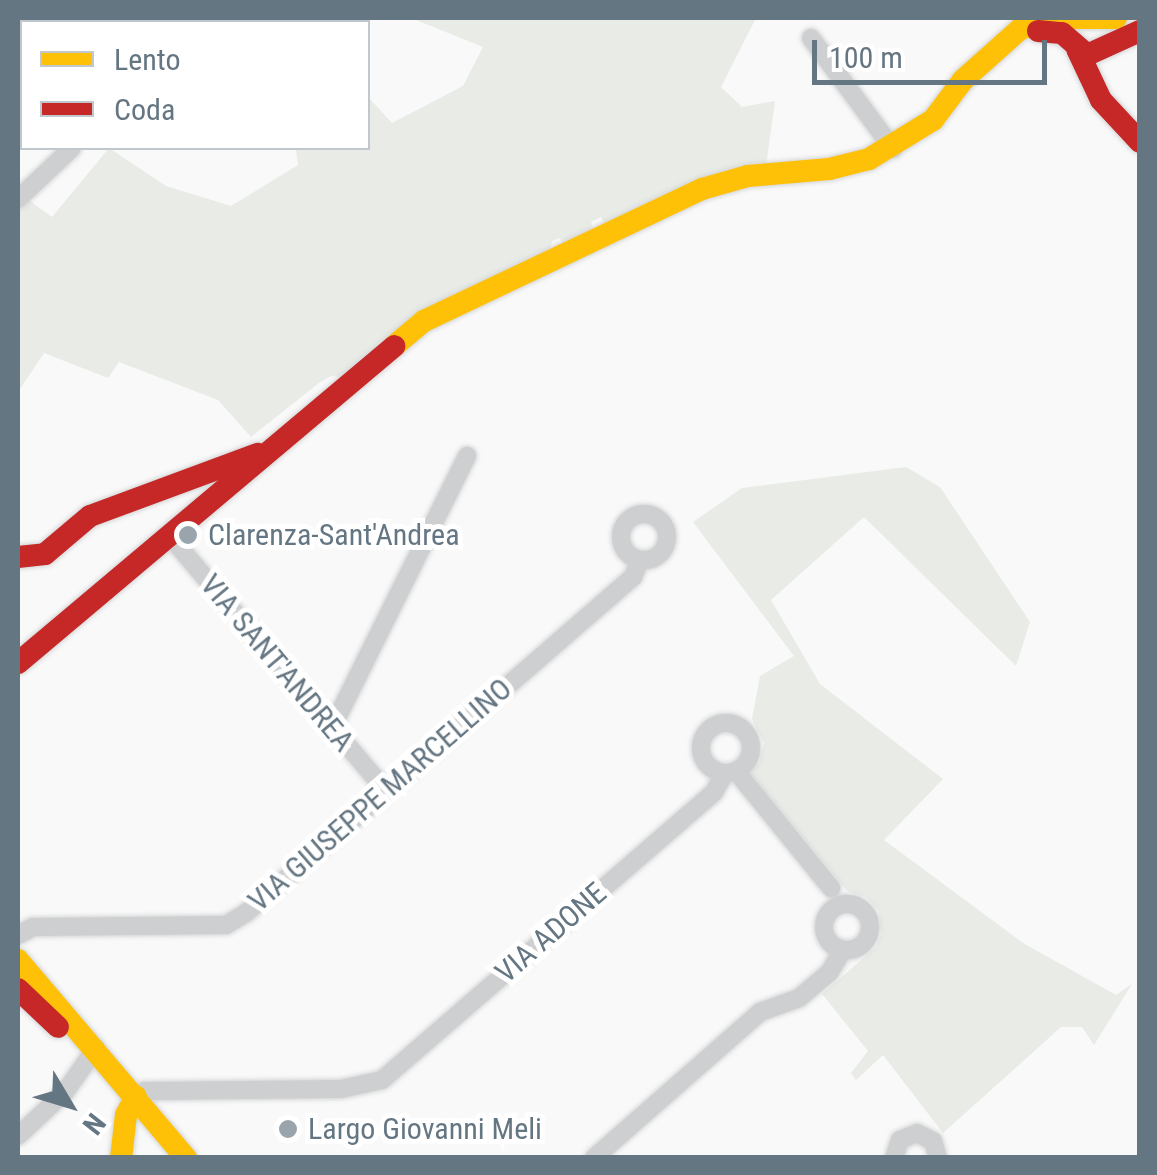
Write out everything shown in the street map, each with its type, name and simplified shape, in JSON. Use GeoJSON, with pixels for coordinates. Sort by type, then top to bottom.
{"type":"FeatureCollection","features":[{"type":"Feature","properties":{"kind":"main road"},"geometry":{"type":"LineString","coordinates":[[18,663],[424,321],[702,190],[768,174],[829,169],[893,148],[933,120],[962,80],[1020,29],[1055,18],[1116,18]]}},
{"type":"Feature","properties":{"kind":"main road"},"geometry":{"type":"LineString","coordinates":[[1089,19],[1075,27],[1075,44],[1088,79],[1140,142]]}},
{"type":"Feature","properties":{"kind":"main road"},"geometry":{"type":"LineString","coordinates":[[1089,19],[1107,28],[1103,87],[1117,118]]}},
{"type":"Feature","properties":{"kind":"main road"},"geometry":{"type":"LineString","coordinates":[[1010,41],[1040,30],[1062,32],[1088,55],[1140,31]]}},
{"type":"Feature","properties":{"kind":"main road"},"geometry":{"type":"LineString","coordinates":[[18,558],[45,554],[90,516],[267,451]]}},
{"type":"Feature","properties":{"kind":"main road"},"geometry":{"type":"LineString","coordinates":[[196,476],[210,483],[214,498]]}},
{"type":"Feature","properties":{"kind":"main road"},"geometry":{"type":"LineString","coordinates":[[18,960],[186,1158]]}},
{"type":"Feature","properties":{"kind":"main road"},"geometry":{"type":"LineString","coordinates":[[18,989],[93,1052]]}},
{"type":"Feature","properties":{"kind":"main road"},"geometry":{"type":"LineString","coordinates":[[122,1158],[126,1116],[136,1096]]}},
{"type":"Feature","properties":{"kind":"street"},"geometry":{"type":"LineString","coordinates":[[811,38],[893,148]]}},
{"type":"Feature","properties":{"kind":"street"},"geometry":{"type":"LineString","coordinates":[[18,199],[70,150]]}},
{"type":"Feature","properties":{"kind":"street"},"geometry":{"type":"LineString","coordinates":[[332,728],[467,456]]}},
{"type":"Feature","properties":{"kind":"street","name":"VIA SANT'ANDREA"},"geometry":{"type":"LineString","coordinates":[[169,535],[385,790]]}},
{"type":"Feature","properties":{"kind":"street","name":"VIA GIUSEPPE MARCELLINO"},"geometry":{"type":"LineString","coordinates":[[18,935],[33,927],[226,925],[246,913],[632,577],[640,560]]}},
{"type":"Feature","properties":{"kind":"street","name":"VIA ADONE"},"geometry":{"type":"LineString","coordinates":[[136,1096],[145,1092],[341,1089],[382,1080],[714,792],[731,772],[831,888]]}},
{"type":"Feature","properties":{"kind":"street"},"geometry":{"type":"LineString","coordinates":[[594,1158],[760,1012],[799,998],[829,973],[842,950]]}},
{"type":"Feature","properties":{"kind":"street"},"geometry":{"type":"LineString","coordinates":[[18,976],[36,995],[36,1006]]}},
{"type":"Feature","properties":{"kind":"street"},"geometry":{"type":"LineString","coordinates":[[18,1136],[66,1092],[93,1052]]}},
{"type":"Feature","properties":{"kind":"street"},"geometry":{"type":"LineString","coordinates":[[894,1158],[900,1140],[917,1133],[934,1141],[938,1158]]}},
{"type":"Feature","properties":{"kind":"shaded area"},"geometry":{"type":"Polygon","coordinates":[[[411,18],[756,18],[721,87],[742,107],[775,101],[766,166],[606,227],[601,217],[591,222],[594,231],[564,245],[560,238],[552,241],[550,252],[343,377],[331,376],[319,383],[251,437],[218,400],[119,362],[108,378],[44,353],[18,392],[18,209],[27,199],[52,217],[107,150],[112,150],[166,186],[231,206],[298,165],[296,150],[370,150],[370,99],[392,123],[463,86],[483,47],[411,18]]]}},
{"type":"Feature","properties":{"kind":"shaded area"},"geometry":{"type":"Polygon","coordinates":[[[906,467],[940,487],[1030,622],[1016,666],[864,517],[771,600],[820,684],[943,779],[884,840],[1023,943],[1116,995],[1132,984],[1094,1045],[1082,1027],[1061,1027],[943,1133],[883,1055],[856,1080],[851,1073],[868,1051],[822,994],[876,947],[881,934],[879,911],[866,897],[847,891],[750,773],[759,763],[764,743],[752,719],[760,676],[794,656],[693,522],[742,488],[906,467]]]}},
{"type":"Feature","properties":{"kind":"traffic: slow"},"geometry":{"type":"LineString","coordinates":[[394,346],[424,321],[702,189],[748,176],[829,169],[869,159],[933,120],[963,80],[1020,29],[1055,18],[1116,18]]}},
{"type":"Feature","properties":{"kind":"traffic: slow"},"geometry":{"type":"LineString","coordinates":[[18,960],[186,1158]]}},
{"type":"Feature","properties":{"kind":"traffic: slow"},"geometry":{"type":"LineString","coordinates":[[121,1158],[126,1115],[136,1096]]}},
{"type":"Feature","properties":{"kind":"traffic: jam"},"geometry":{"type":"LineString","coordinates":[[1038,31],[1062,33],[1087,55],[1140,31]]}},
{"type":"Feature","properties":{"kind":"traffic: jam"},"geometry":{"type":"LineString","coordinates":[[1077,49],[1101,100],[1140,142]]}},
{"type":"Feature","properties":{"kind":"traffic: jam"},"geometry":{"type":"LineString","coordinates":[[18,663],[394,346]]}},
{"type":"Feature","properties":{"kind":"traffic: jam"},"geometry":{"type":"LineString","coordinates":[[18,557],[45,554],[90,516],[258,454]]}},
{"type":"Feature","properties":{"kind":"traffic: jam"},"geometry":{"type":"LineString","coordinates":[[18,989],[58,1027]]}},
{"type":"Feature","properties":{"kind":"place","name":"Clarenza-Sant'Andrea"},"geometry":{"type":"Point","coordinates":[188,535]}},
{"type":"Feature","properties":{"kind":"place","name":"Largo Giovanni Meli"},"geometry":{"type":"Point","coordinates":[288,1129]}}]}
